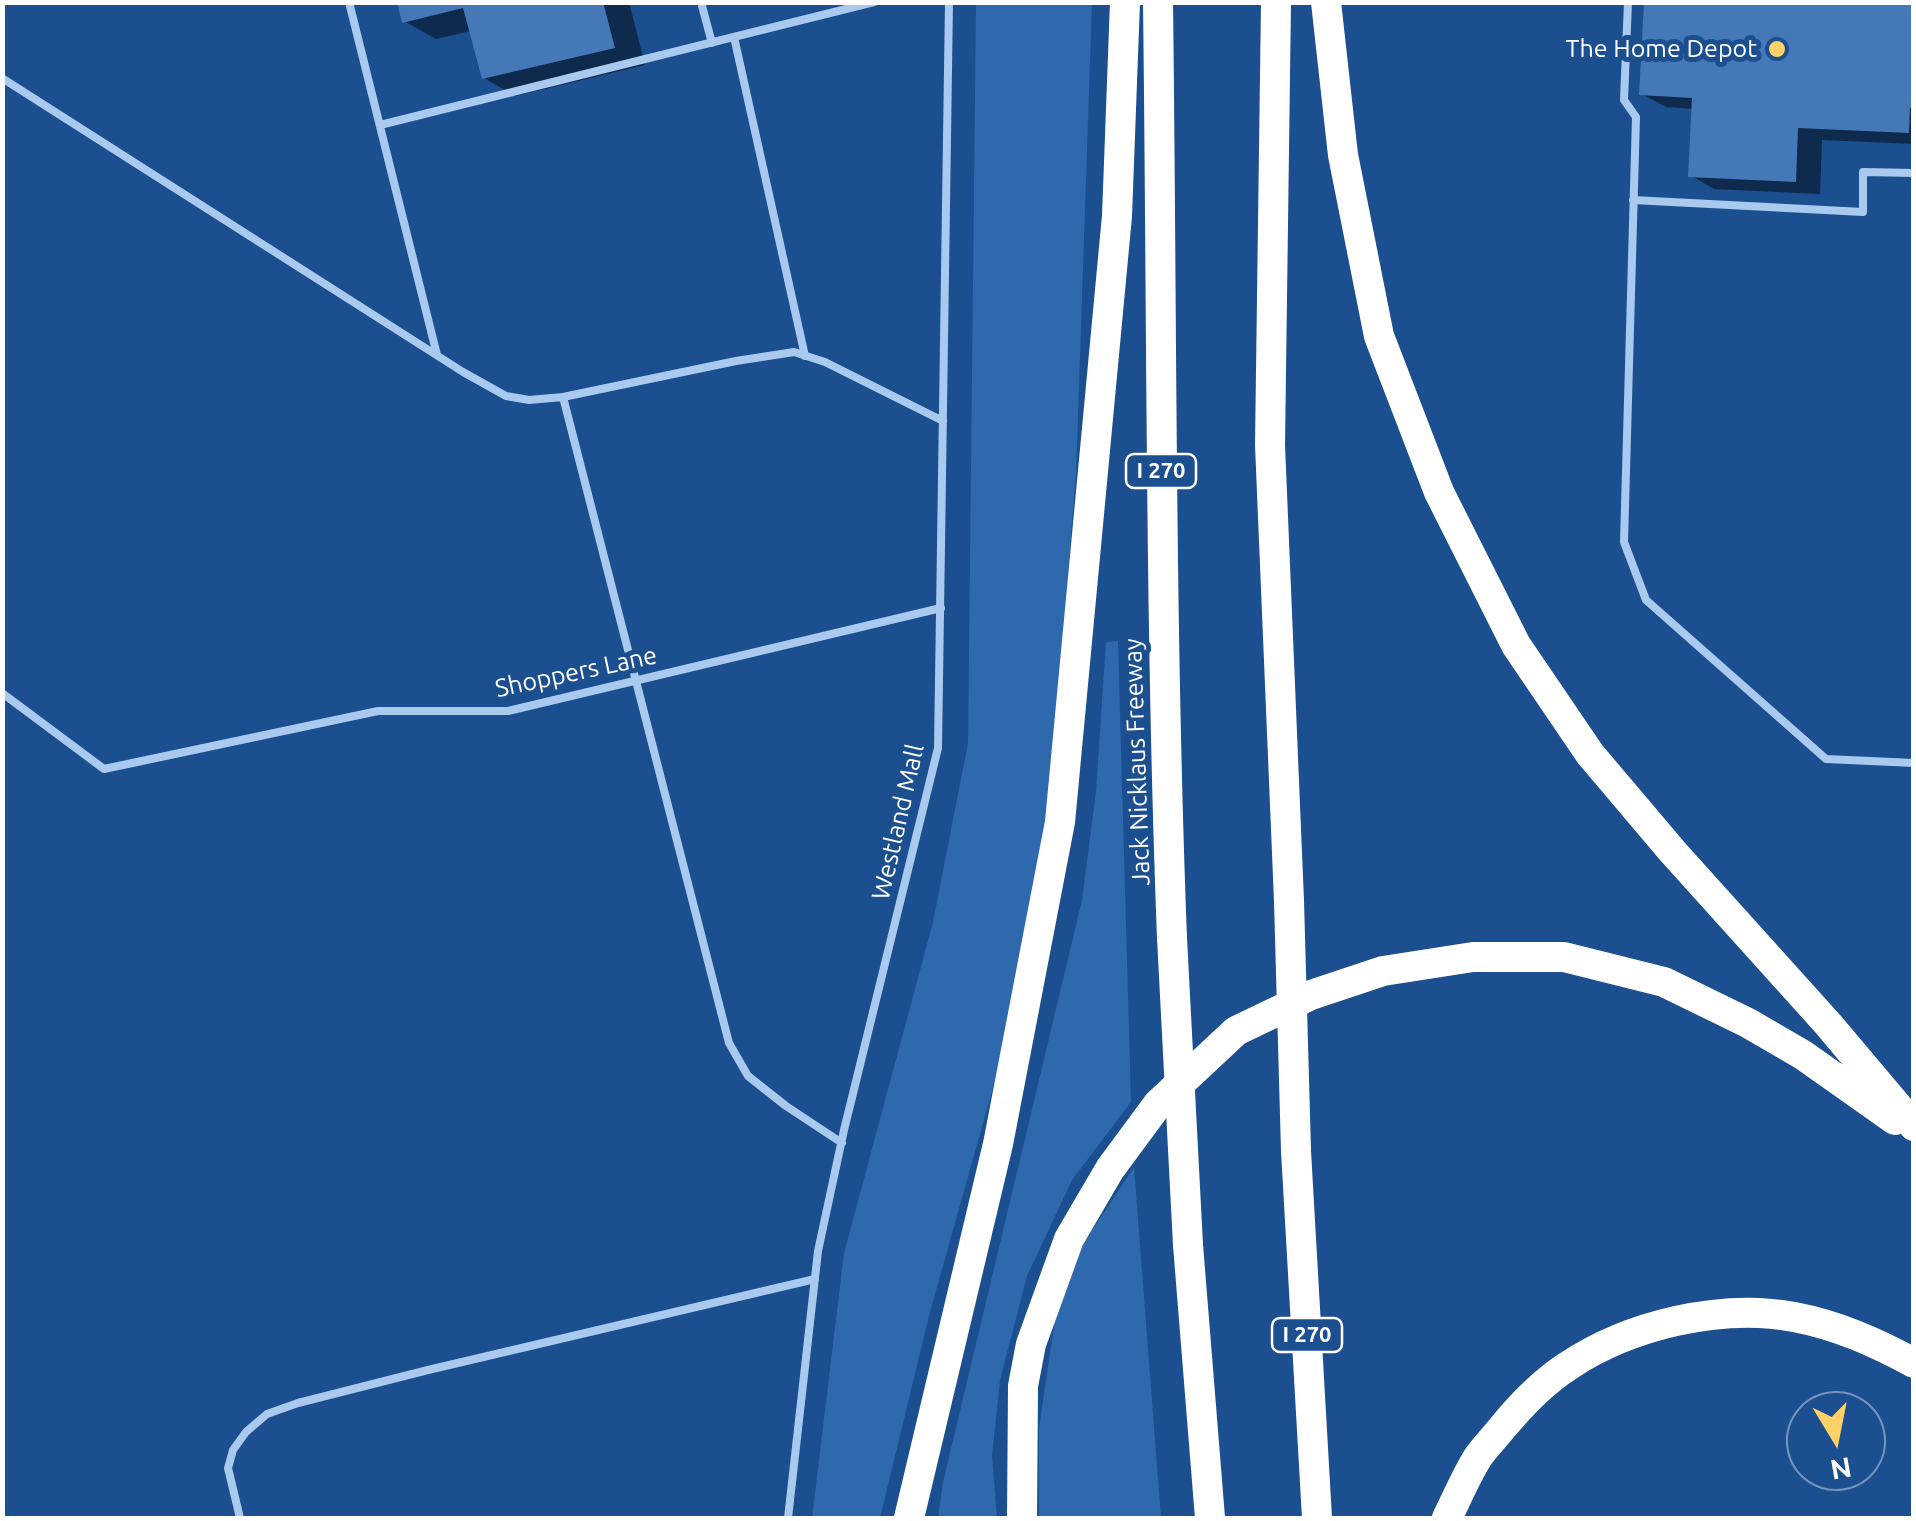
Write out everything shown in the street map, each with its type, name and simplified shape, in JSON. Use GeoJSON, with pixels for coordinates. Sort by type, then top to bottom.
{"type":"FeatureCollection","features":[{"type":"Feature","properties":{"kind":"highway"},"geometry":{"type":"LineString","coordinates":[[909,1518],[998,1144],[1060,822],[1117,216],[1126,2]]}},
{"type":"Feature","properties":{"kind":"highway","name":"Jack Nicklaus Freeway"},"geometry":{"type":"LineString","coordinates":[[1158,2],[1161,518],[1172,938],[1188,1245],[1210,1518]]}},
{"type":"Feature","properties":{"kind":"highway","name":"I 270"},"geometry":{"type":"LineString","coordinates":[[1276,2],[1270,445],[1296,1151],[1317,1518]]}},
{"type":"Feature","properties":{"kind":"highway"},"geometry":{"type":"LineString","coordinates":[[1326,2],[1343,155],[1379,336],[1439,492],[1516,645],[1590,754],[1828,1024],[1914,1130]]}},
{"type":"Feature","properties":{"kind":"highway"},"geometry":{"type":"LineString","coordinates":[[1022,1518],[1023,1386],[1031,1344],[1068,1239],[1110,1169],[1158,1104],[1236,1032],[1310,994],[1383,970],[1473,957],[1564,956],[1664,982],[1748,1023],[1804,1055],[1914,1130]]}},
{"type":"Feature","properties":{"kind":"highway"},"geometry":{"type":"LineString","coordinates":[[1447,1518],[1478,1456],[1520,1406],[1568,1366],[1627,1335],[1686,1318],[1738,1312],[1790,1316],[1841,1328],[1914,1363]]}},
{"type":"Feature","properties":{"kind":"lane"},"geometry":{"type":"LineString","coordinates":[[349,2],[437,356]]}},
{"type":"Feature","properties":{"kind":"lane"},"geometry":{"type":"LineString","coordinates":[[701,2],[712,43]]}},
{"type":"Feature","properties":{"kind":"lane"},"geometry":{"type":"LineString","coordinates":[[380,125],[874,2]]}},
{"type":"Feature","properties":{"kind":"lane","name":"Westland Mall"},"geometry":{"type":"LineString","coordinates":[[788,1518],[818,1251],[938,748],[949,2]]}},
{"type":"Feature","properties":{"kind":"lane"},"geometry":{"type":"LineString","coordinates":[[1628,2],[1624,100],[1636,117],[1624,542],[1646,600],[1826,758],[1914,763]]}},
{"type":"Feature","properties":{"kind":"lane"},"geometry":{"type":"LineString","coordinates":[[734,38],[806,356]]}},
{"type":"Feature","properties":{"kind":"lane"},"geometry":{"type":"LineString","coordinates":[[2,78],[506,396],[530,400],[563,398],[794,352],[825,362],[944,421]]}},
{"type":"Feature","properties":{"kind":"lane"},"geometry":{"type":"LineString","coordinates":[[1633,200],[1863,212],[1863,172],[1914,173]]}},
{"type":"Feature","properties":{"kind":"lane"},"geometry":{"type":"LineString","coordinates":[[563,398],[730,1043],[748,1076],[842,1143]]}},
{"type":"Feature","properties":{"kind":"lane","name":"Shoppers Lane"},"geometry":{"type":"LineString","coordinates":[[2,693],[104,769],[378,711],[508,711],[941,608]]}},
{"type":"Feature","properties":{"kind":"lane"},"geometry":{"type":"LineString","coordinates":[[240,1518],[228,1468],[233,1450],[267,1414],[409,1374],[815,1279]]}},
{"type":"Feature","properties":{"kind":"shaded area"},"geometry":{"type":"Polygon","coordinates":[[[976,3],[1092,3],[1076,475],[1046,839],[1005,1045],[930,1312],[880,1518],[812,1518],[844,1253],[933,922],[968,743],[976,3]]]}},
{"type":"Feature","properties":{"kind":"shaded area"},"geometry":{"type":"Polygon","coordinates":[[[1118,641],[1131,1102],[1072,1180],[1027,1276],[1000,1380],[992,1456],[997,1518],[938,1518],[943,1482],[1082,900],[1096,791],[1106,642],[1118,641]]]}},
{"type":"Feature","properties":{"kind":"shaded area"},"geometry":{"type":"Polygon","coordinates":[[[1134,1167],[1161,1518],[1039,1518],[1039,1428],[1055,1319],[1083,1244],[1134,1167]]]}},
{"type":"Feature","properties":{"kind":"building"},"geometry":{"type":"Polygon","coordinates":[[[397,2],[603,2],[615,48],[482,79],[463,8],[402,23],[397,2]]]}},
{"type":"Feature","properties":{"kind":"building","name":"The Home Depot"},"geometry":{"type":"Polygon","coordinates":[[[1644,2],[1914,2],[1914,108],[1910,108],[1909,133],[1798,128],[1796,182],[1688,177],[1692,98],[1639,95],[1644,2]]]}},
{"type":"Feature","properties":{"kind":"place","name":"The Home Depot"},"geometry":{"type":"Point","coordinates":[1777,49]}}]}
